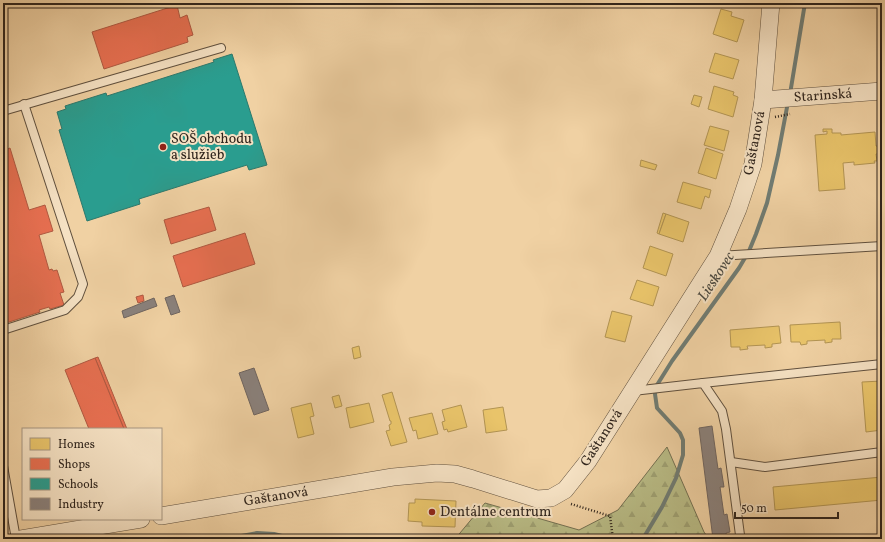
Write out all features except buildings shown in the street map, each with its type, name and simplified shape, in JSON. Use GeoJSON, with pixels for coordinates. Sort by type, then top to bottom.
{"type":"FeatureCollection","features":[{"type":"Feature","properties":{"kind":"street","name":"Gaštanová"},"geometry":{"type":"LineString","coordinates":[[162,516],[393,477],[437,473],[455,474],[537,499],[551,498],[565,490],[588,461],[718,256],[738,209],[753,164],[763,100],[771,3]]}},
{"type":"Feature","properties":{"kind":"street","name":"Starinská"},"geometry":{"type":"LineString","coordinates":[[763,100],[882,91]]}},
{"type":"Feature","properties":{"kind":"street"},"geometry":{"type":"LineString","coordinates":[[21,539],[135,520]]}},
{"type":"Feature","properties":{"kind":"lane"},"geometry":{"type":"LineString","coordinates":[[3,111],[221,48]]}},
{"type":"Feature","properties":{"kind":"lane"},"geometry":{"type":"LineString","coordinates":[[3,330],[65,310],[78,298],[83,284],[24,104]]}},
{"type":"Feature","properties":{"kind":"lane"},"geometry":{"type":"LineString","coordinates":[[718,256],[882,246]]}},
{"type":"Feature","properties":{"kind":"lane"},"geometry":{"type":"LineString","coordinates":[[632,391],[882,364]]}},
{"type":"Feature","properties":{"kind":"lane"},"geometry":{"type":"LineString","coordinates":[[703,384],[722,411],[731,462],[740,535]]}},
{"type":"Feature","properties":{"kind":"lane"},"geometry":{"type":"LineString","coordinates":[[731,462],[765,467],[882,452]]}},
{"type":"Feature","properties":{"kind":"lane"},"geometry":{"type":"LineString","coordinates":[[3,466],[16,539]]}},
{"type":"Feature","properties":{"kind":"path"},"geometry":{"type":"LineString","coordinates":[[551,498],[610,516],[613,539]]}},
{"type":"Feature","properties":{"kind":"green space"},"geometry":{"type":"Polygon","coordinates":[[[667,447],[704,532],[709,539],[455,539],[485,503],[579,530],[618,510],[667,447]]]}},
{"type":"Feature","properties":{"kind":"waterway","name":"Lieskovec"},"geometry":{"type":"LineString","coordinates":[[790,94],[805,3]]}},
{"type":"Feature","properties":{"kind":"waterway","name":"Lieskovec"},"geometry":{"type":"LineString","coordinates":[[644,537],[662,507],[676,478],[683,455],[683,440],[680,433],[657,408],[655,394],[657,385],[672,361],[739,268],[749,251],[767,203],[788,102]]}},
{"type":"Feature","properties":{"kind":"waterway"},"geometry":{"type":"LineString","coordinates":[[225,539],[257,533],[274,534],[294,539]]}},
{"type":"Feature","properties":{"kind":"waterway"},"geometry":{"type":"LineString","coordinates":[[610,539],[627,537],[653,539]]}},
{"type":"Feature","properties":{"kind":"place","name":"SOŠ obchodu a služieb"},"geometry":{"type":"Point","coordinates":[163,147]}},
{"type":"Feature","properties":{"kind":"place","name":"Dentálne centrum"},"geometry":{"type":"Point","coordinates":[432,512]}}]}
